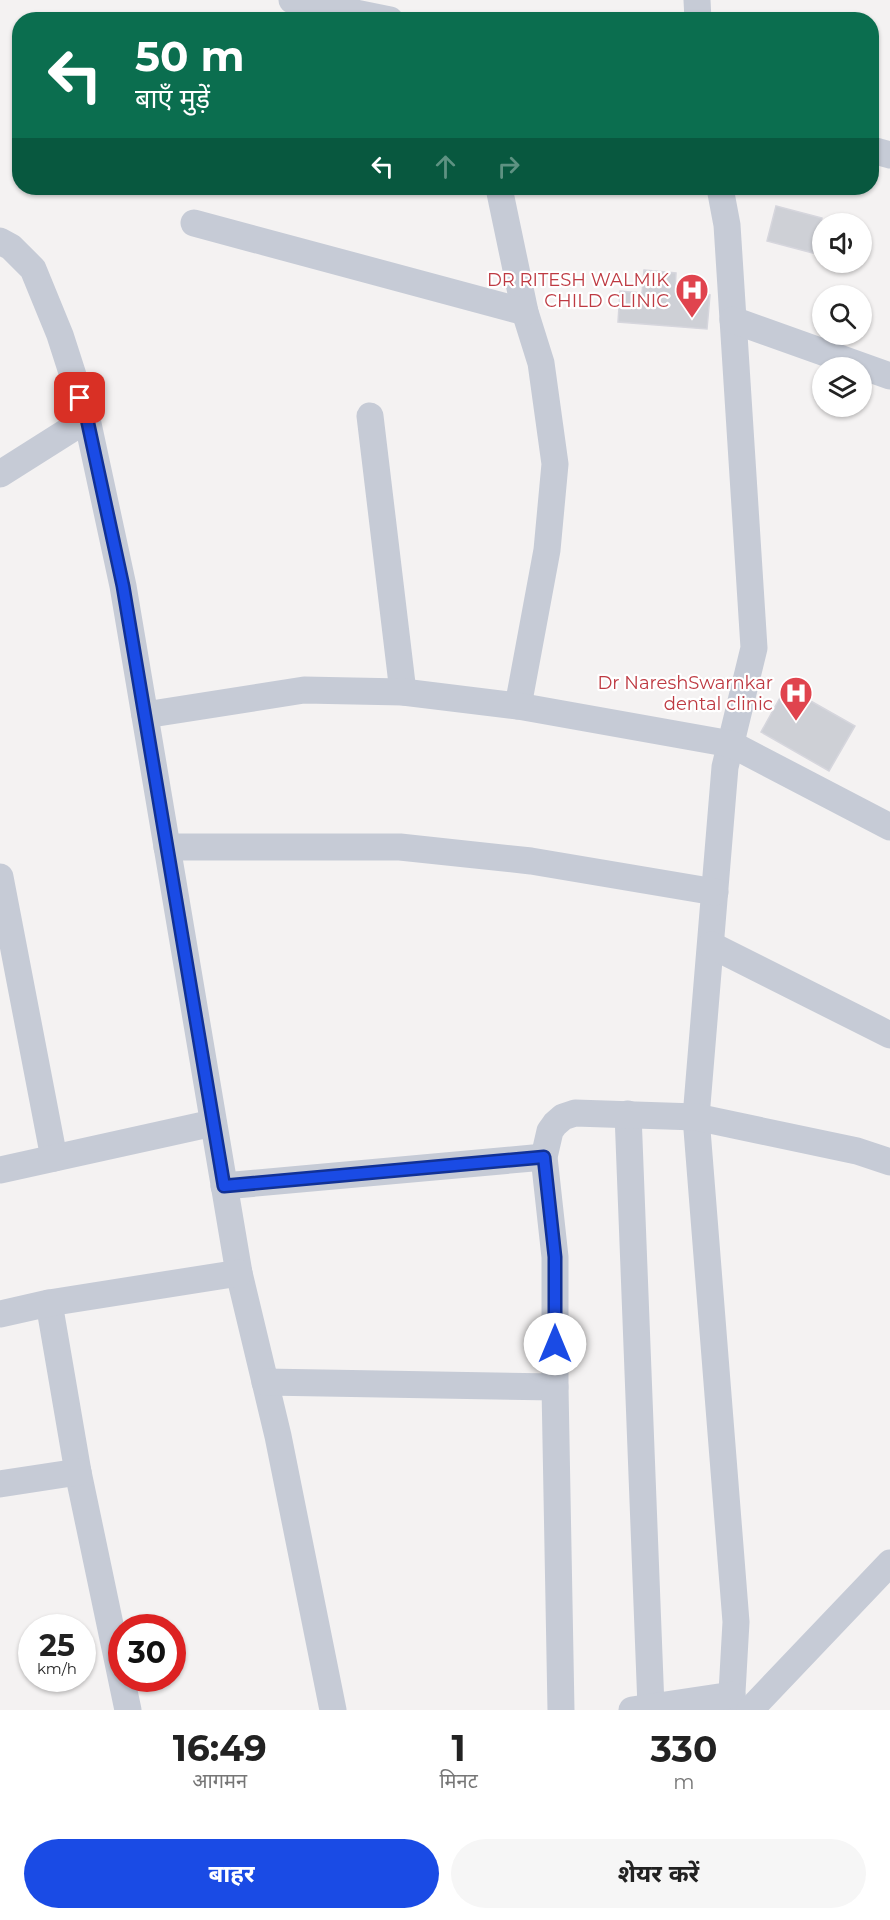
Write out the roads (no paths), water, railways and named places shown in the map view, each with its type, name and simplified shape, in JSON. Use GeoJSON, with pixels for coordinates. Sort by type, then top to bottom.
{"type":"FeatureCollection","features":[{"type":"Feature","properties":{"kind":"street"},"geometry":{"type":"LineString","coordinates":[[292,0],[351,12]]}},
{"type":"Feature","properties":{"kind":"street"},"geometry":{"type":"LineString","coordinates":[[500,195],[525,312],[541,363],[555,464],[548,550],[518,706]]}},
{"type":"Feature","properties":{"kind":"street"},"geometry":{"type":"LineString","coordinates":[[721,195],[727,225],[754,648],[725,767],[696,1117],[736,1622],[738,1705]]}},
{"type":"Feature","properties":{"kind":"street"},"geometry":{"type":"LineString","coordinates":[[194,223],[525,312]]}},
{"type":"Feature","properties":{"kind":"street"},"geometry":{"type":"LineString","coordinates":[[0,240],[33,268],[60,335],[87,419],[123,586],[239,1273],[278,1436],[333,1710]]}},
{"type":"Feature","properties":{"kind":"street"},"geometry":{"type":"LineString","coordinates":[[733,320],[890,376]]}},
{"type":"Feature","properties":{"kind":"street"},"geometry":{"type":"LineString","coordinates":[[370,416],[403,692]]}},
{"type":"Feature","properties":{"kind":"street"},"geometry":{"type":"LineString","coordinates":[[0,474],[87,419]]}},
{"type":"Feature","properties":{"kind":"street"},"geometry":{"type":"LineString","coordinates":[[145,715],[304,690],[403,692],[518,706],[731,744],[890,827]]}},
{"type":"Feature","properties":{"kind":"street"},"geometry":{"type":"LineString","coordinates":[[167,847],[400,847],[531,861],[715,892]]}},
{"type":"Feature","properties":{"kind":"street"},"geometry":{"type":"LineString","coordinates":[[0,877],[54,1158]]}},
{"type":"Feature","properties":{"kind":"street"},"geometry":{"type":"LineString","coordinates":[[711,945],[890,1035]]}},
{"type":"Feature","properties":{"kind":"street"},"geometry":{"type":"LineString","coordinates":[[561,1710],[555,1257],[544,1157],[550,1131],[563,1117],[575,1113],[696,1117],[857,1150],[890,1162]]}},
{"type":"Feature","properties":{"kind":"street"},"geometry":{"type":"LineString","coordinates":[[628,1114],[641,1709],[738,1705],[890,1563]]}},
{"type":"Feature","properties":{"kind":"street"},"geometry":{"type":"LineString","coordinates":[[0,1170],[213,1123]]}},
{"type":"Feature","properties":{"kind":"street"},"geometry":{"type":"LineString","coordinates":[[224,1186],[544,1157]]}},
{"type":"Feature","properties":{"kind":"street"},"geometry":{"type":"LineString","coordinates":[[0,1314],[239,1273]]}},
{"type":"Feature","properties":{"kind":"street"},"geometry":{"type":"LineString","coordinates":[[49,1304],[78,1472],[128,1710]]}},
{"type":"Feature","properties":{"kind":"street"},"geometry":{"type":"LineString","coordinates":[[265,1382],[555,1387]]}},
{"type":"Feature","properties":{"kind":"street"},"geometry":{"type":"LineString","coordinates":[[0,1485],[78,1472]]}},
{"type":"Feature","properties":{"kind":"place","name":"DR RITESH WALMIK CHILD CLINIC"},"geometry":{"type":"Point","coordinates":[692,319]}},
{"type":"Feature","properties":{"kind":"place","name":"Dr NareshSwarnkar dental clinic"},"geometry":{"type":"Point","coordinates":[796,722]}}]}
